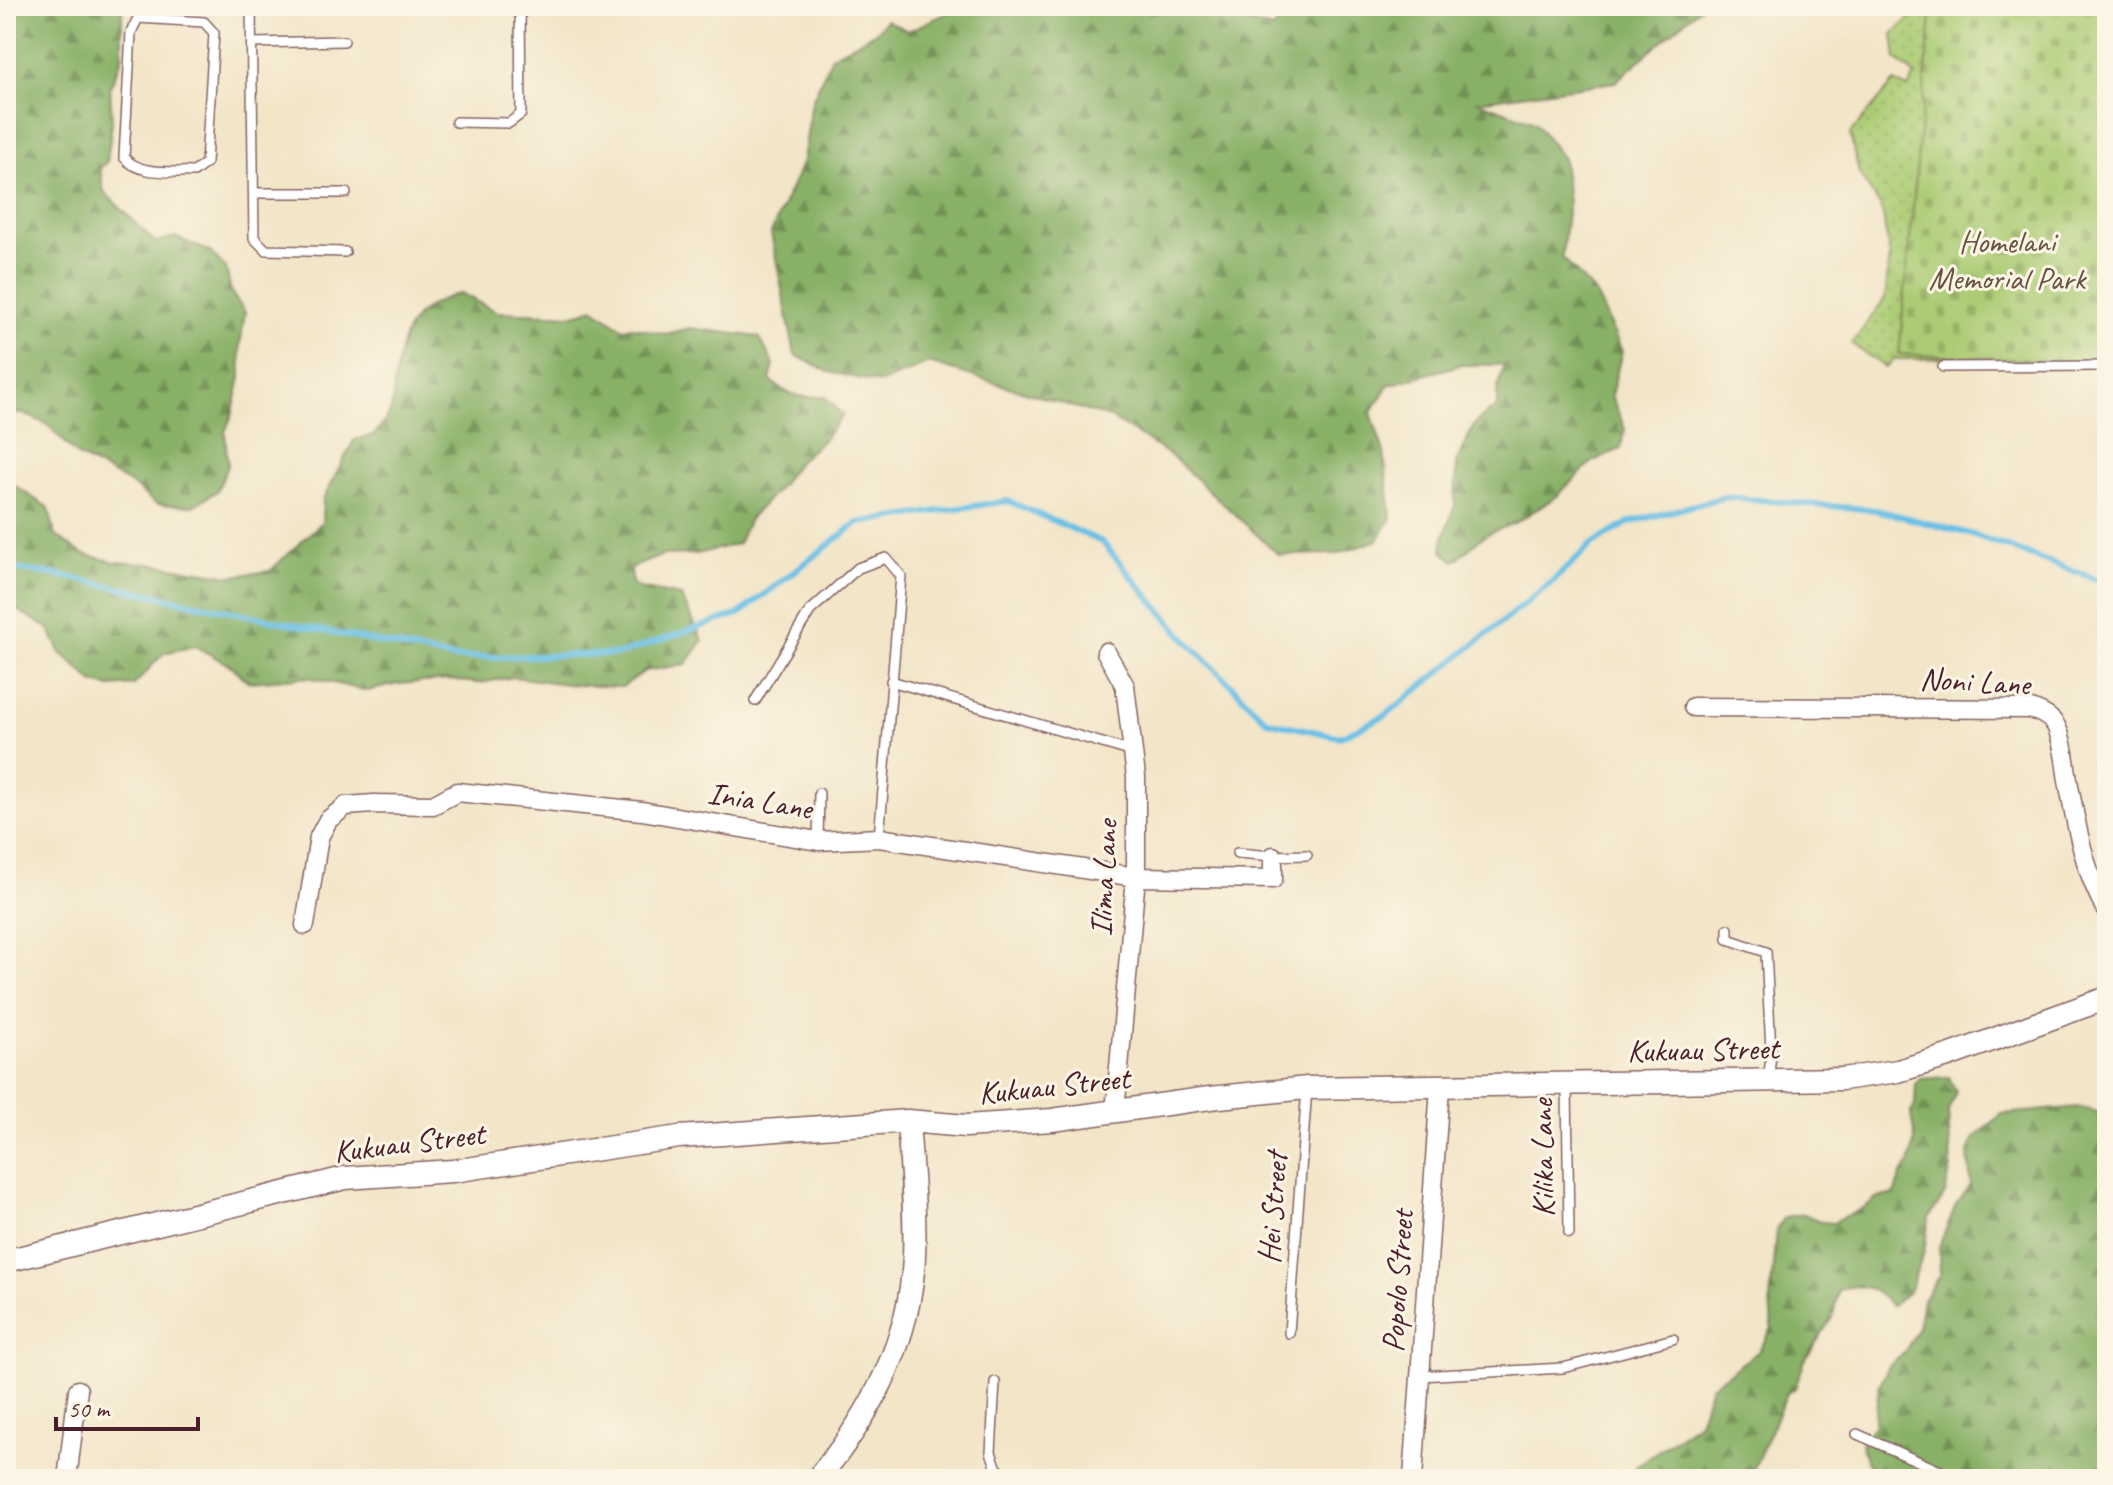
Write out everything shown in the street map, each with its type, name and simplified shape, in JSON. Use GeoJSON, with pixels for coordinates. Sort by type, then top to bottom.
{"type":"FeatureCollection","features":[{"type":"Feature","properties":{"kind":"street","name":"Ilima Lane"},"geometry":{"type":"LineString","coordinates":[[1106,652],[1125,686],[1134,752],[1136,877],[1115,1112]]}},
{"type":"Feature","properties":{"kind":"street","name":"Noni Lane"},"geometry":{"type":"LineString","coordinates":[[1693,707],[2031,709],[2042,713],[2054,722],[2061,739],[2078,834],[2095,886],[2107,911]]}},
{"type":"Feature","properties":{"kind":"street","name":"Inia Lane"},"geometry":{"type":"LineString","coordinates":[[305,925],[319,837],[328,820],[346,806],[433,805],[457,792],[642,811],[818,841],[879,838],[1136,877],[1273,879],[1273,856]]}},
{"type":"Feature","properties":{"kind":"street","name":"Kukuau Street"},"geometry":{"type":"LineString","coordinates":[[6,1261],[345,1178],[453,1171],[679,1137],[908,1121],[966,1126],[1052,1120],[1307,1088],[1842,1079],[1898,1071],[1948,1056],[2107,998]]}},
{"type":"Feature","properties":{"kind":"street","name":"Popolo Street"},"geometry":{"type":"LineString","coordinates":[[1413,1479],[1440,1087]]}},
{"type":"Feature","properties":{"kind":"street"},"geometry":{"type":"LineString","coordinates":[[817,1479],[857,1428],[884,1380],[898,1341],[914,1260],[908,1121]]}},
{"type":"Feature","properties":{"kind":"street"},"geometry":{"type":"LineString","coordinates":[[67,1479],[78,1390]]}},
{"type":"Feature","properties":{"kind":"lane"},"geometry":{"type":"LineString","coordinates":[[138,18],[204,22],[214,33],[206,163],[194,172],[138,169],[124,157],[131,32],[138,18],[139,6]]}},
{"type":"Feature","properties":{"kind":"lane"},"geometry":{"type":"LineString","coordinates":[[251,6],[254,238],[266,250],[345,252]]}},
{"type":"Feature","properties":{"kind":"lane"},"geometry":{"type":"LineString","coordinates":[[456,122],[509,123],[521,114],[520,6]]}},
{"type":"Feature","properties":{"kind":"lane"},"geometry":{"type":"LineString","coordinates":[[252,43],[344,41]]}},
{"type":"Feature","properties":{"kind":"lane"},"geometry":{"type":"LineString","coordinates":[[254,193],[346,193]]}},
{"type":"Feature","properties":{"kind":"lane"},"geometry":{"type":"LineString","coordinates":[[1943,367],[2107,366]]}},
{"type":"Feature","properties":{"kind":"lane"},"geometry":{"type":"LineString","coordinates":[[755,701],[810,611],[858,568],[886,558],[901,576],[879,838]]}},
{"type":"Feature","properties":{"kind":"lane"},"geometry":{"type":"LineString","coordinates":[[891,681],[1134,752]]}},
{"type":"Feature","properties":{"kind":"lane"},"geometry":{"type":"LineString","coordinates":[[818,841],[819,793]]}},
{"type":"Feature","properties":{"kind":"lane"},"geometry":{"type":"LineString","coordinates":[[1237,853],[1307,855]]}},
{"type":"Feature","properties":{"kind":"lane"},"geometry":{"type":"LineString","coordinates":[[1728,929],[1728,939],[1766,952],[1771,1051],[1769,1080]]}},
{"type":"Feature","properties":{"kind":"lane","name":"Kilika Lane"},"geometry":{"type":"LineString","coordinates":[[1567,1082],[1569,1233]]}},
{"type":"Feature","properties":{"kind":"lane","name":"Hei Street"},"geometry":{"type":"LineString","coordinates":[[1289,1333],[1307,1088]]}},
{"type":"Feature","properties":{"kind":"lane"},"geometry":{"type":"LineString","coordinates":[[1420,1376],[1563,1368],[1673,1339]]}},
{"type":"Feature","properties":{"kind":"lane"},"geometry":{"type":"LineString","coordinates":[[995,1382],[991,1452],[997,1469],[1014,1479]]}},
{"type":"Feature","properties":{"kind":"lane"},"geometry":{"type":"LineString","coordinates":[[1857,1434],[1958,1479]]}},
{"type":"Feature","properties":{"kind":"green space"},"geometry":{"type":"Polygon","coordinates":[[[6,6],[122,6],[122,59],[110,87],[112,123],[107,162],[100,168],[104,192],[155,242],[175,237],[209,251],[226,268],[231,292],[245,312],[240,345],[241,378],[225,432],[228,466],[217,491],[193,506],[156,504],[130,483],[78,456],[47,424],[22,413],[6,415],[6,6]]]}},
{"type":"Feature","properties":{"kind":"green space"},"geometry":{"type":"Polygon","coordinates":[[[963,6],[1201,6],[1212,13],[1273,29],[1292,6],[1702,6],[1615,82],[1477,101],[1535,122],[1563,159],[1568,203],[1562,257],[1596,294],[1622,351],[1611,395],[1625,429],[1621,449],[1593,461],[1556,497],[1516,522],[1485,535],[1455,561],[1442,551],[1455,505],[1457,460],[1476,422],[1497,406],[1497,390],[1504,365],[1460,365],[1388,385],[1371,413],[1384,453],[1391,518],[1378,540],[1337,554],[1279,555],[1170,455],[1111,418],[929,363],[881,383],[829,372],[795,355],[771,233],[803,161],[812,101],[832,56],[876,32],[886,20],[908,31],[963,6]]]}},
{"type":"Feature","properties":{"kind":"green space","name":"Homelani Memorial Park"},"geometry":{"type":"Polygon","coordinates":[[[1919,6],[2107,6],[2107,357],[1894,359],[1886,368],[1852,344],[1885,298],[1890,256],[1882,209],[1859,173],[1850,134],[1894,82],[1908,88],[1915,75],[1896,59],[1893,34],[1918,11],[1919,6]]]}},
{"type":"Feature","properties":{"kind":"green space","name":"Homelani Memorial Park"},"geometry":{"type":"Polygon","coordinates":[[[1932,6],[2107,6],[2107,364],[1899,354],[1932,6]]]}},
{"type":"Feature","properties":{"kind":"green space"},"geometry":{"type":"Polygon","coordinates":[[[460,293],[497,312],[574,315],[593,308],[624,329],[632,327],[666,334],[690,328],[759,337],[774,365],[770,380],[795,395],[824,396],[843,415],[749,519],[738,544],[697,554],[663,555],[631,568],[632,583],[639,588],[681,596],[703,641],[686,664],[645,671],[622,687],[574,685],[514,677],[479,683],[449,680],[398,684],[367,691],[308,677],[249,682],[230,665],[195,646],[164,653],[134,685],[110,687],[94,683],[61,653],[49,629],[6,603],[6,487],[12,484],[49,508],[55,535],[83,554],[115,562],[152,564],[232,576],[270,571],[322,522],[323,499],[354,440],[374,435],[388,416],[393,403],[400,349],[410,325],[429,307],[460,293]]]}},
{"type":"Feature","properties":{"kind":"green space"},"geometry":{"type":"Polygon","coordinates":[[[1949,1077],[1956,1092],[1948,1111],[1951,1167],[1945,1194],[1929,1218],[1924,1252],[1909,1292],[1892,1306],[1880,1295],[1862,1286],[1838,1290],[1833,1316],[1805,1360],[1795,1388],[1787,1393],[1750,1477],[1636,1479],[1635,1467],[1699,1422],[1711,1386],[1759,1351],[1772,1328],[1770,1301],[1776,1230],[1785,1217],[1804,1214],[1822,1222],[1834,1223],[1878,1198],[1894,1195],[1901,1175],[1909,1164],[1915,1139],[1911,1114],[1915,1105],[1916,1084],[1920,1079],[1949,1077]]]}},
{"type":"Feature","properties":{"kind":"green space"},"geometry":{"type":"Polygon","coordinates":[[[2080,1107],[2107,1115],[2107,1479],[1881,1479],[1867,1463],[1861,1444],[1874,1426],[1879,1387],[1888,1367],[1905,1352],[1918,1328],[1923,1300],[1940,1274],[1939,1247],[1956,1205],[1971,1186],[1968,1152],[1975,1137],[2002,1114],[2080,1107]]]}},
{"type":"Feature","properties":{"kind":"waterway"},"geometry":{"type":"LineString","coordinates":[[6,568],[53,574],[453,658],[619,654],[739,614],[857,523],[1008,501],[1102,542],[1187,641],[1267,721],[1340,737],[1386,715],[1552,582],[1591,545],[1628,523],[1725,497],[1876,510],[1977,536],[2107,583]]}}]}
